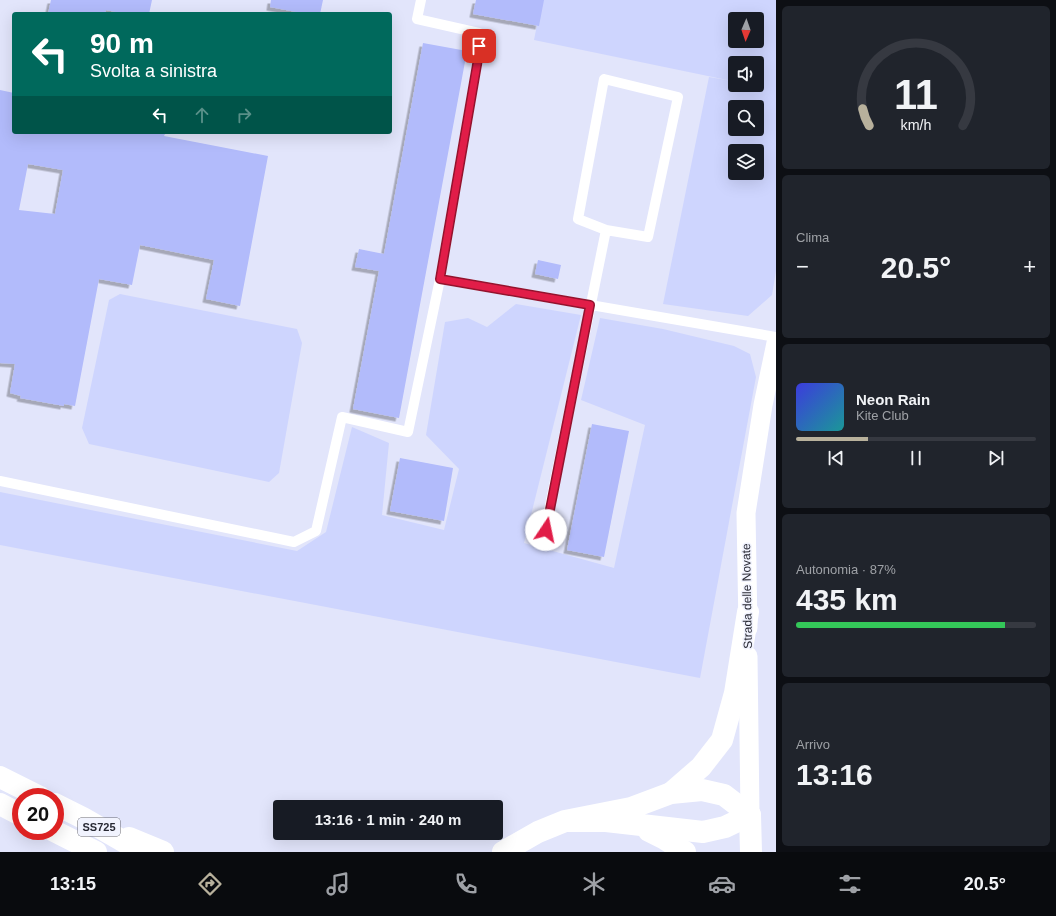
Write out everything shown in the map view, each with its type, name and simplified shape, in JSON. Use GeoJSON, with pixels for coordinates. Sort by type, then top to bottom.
{"type":"FeatureCollection","features":[{"type":"Feature","properties":{"kind":"main road"},"geometry":{"type":"LineString","coordinates":[[671,793],[701,767],[722,740],[735,693],[748,612]]}},
{"type":"Feature","properties":{"kind":"main road"},"geometry":{"type":"LineString","coordinates":[[0,777],[22,788]]}},
{"type":"Feature","properties":{"kind":"main road"},"geometry":{"type":"LineString","coordinates":[[510,849],[538,832],[565,821],[631,808],[671,793],[702,790],[724,795],[750,815],[725,827],[703,832],[639,826],[606,821],[565,821]]}},
{"type":"Feature","properties":{"kind":"main road"},"geometry":{"type":"LineString","coordinates":[[0,804],[12,810]]}},
{"type":"Feature","properties":{"kind":"main road","name":"SS725"},"geometry":{"type":"LineString","coordinates":[[64,808],[142,852]]}},
{"type":"Feature","properties":{"kind":"main road","name":"Strada delle Novate"},"geometry":{"type":"LineString","coordinates":[[750,815],[751,852]]}},
{"type":"Feature","properties":{"kind":"main road"},"geometry":{"type":"LineString","coordinates":[[83,818],[163,852]]}},
{"type":"Feature","properties":{"kind":"main road"},"geometry":{"type":"LineString","coordinates":[[639,826],[665,839],[685,852]]}},
{"type":"Feature","properties":{"kind":"main road","name":"SS725"},"geometry":{"type":"LineString","coordinates":[[64,836],[96,852]]}},
{"type":"Feature","properties":{"kind":"street","name":"Strada delle Novate"},"geometry":{"type":"LineString","coordinates":[[750,815],[746,513],[763,405],[776,343]]}},
{"type":"Feature","properties":{"kind":"lane"},"geometry":{"type":"LineString","coordinates":[[0,481],[294,542],[316,531],[342,417],[408,432],[440,279],[478,59],[479,33],[417,19],[421,0]]}},
{"type":"Feature","properties":{"kind":"lane"},"geometry":{"type":"LineString","coordinates":[[604,79],[678,97],[648,237],[606,230],[578,219],[604,79]]}},
{"type":"Feature","properties":{"kind":"lane"},"geometry":{"type":"LineString","coordinates":[[546,530],[606,230]]}},
{"type":"Feature","properties":{"kind":"lane"},"geometry":{"type":"LineString","coordinates":[[440,279],[776,337]]}},
{"type":"Feature","properties":{"kind":"shaded area"},"geometry":{"type":"Polygon","coordinates":[[[542,0],[776,0],[776,271],[772,295],[748,316],[663,304],[709,77],[728,80],[728,92],[764,92],[764,56],[728,56],[728,80],[534,40],[542,0]]]}},
{"type":"Feature","properties":{"kind":"shaded area"},"geometry":{"type":"Polygon","coordinates":[[[120,294],[297,329],[302,343],[279,473],[269,482],[89,444],[82,428],[109,300],[120,294]]]}},
{"type":"Feature","properties":{"kind":"shaded area"},"geometry":{"type":"Polygon","coordinates":[[[516,304],[581,315],[524,543],[614,568],[645,425],[581,400],[600,318],[663,329],[734,346],[750,354],[756,377],[700,678],[0,545],[0,492],[297,551],[326,532],[352,427],[389,443],[382,515],[444,530],[459,469],[426,435],[445,322],[468,318],[487,327],[516,304]]]}},
{"type":"Feature","properties":{"kind":"building"},"geometry":{"type":"Polygon","coordinates":[[[51,0],[152,0],[149,12],[116,12],[106,10],[106,12],[48,12],[51,0]]]}},
{"type":"Feature","properties":{"kind":"building"},"geometry":{"type":"Polygon","coordinates":[[[271,0],[323,0],[320,12],[296,12],[270,7],[271,0]]]}},
{"type":"Feature","properties":{"kind":"building"},"geometry":{"type":"Polygon","coordinates":[[[476,0],[544,0],[539,26],[473,14],[476,0]]]}},
{"type":"Feature","properties":{"kind":"building"},"geometry":{"type":"Polygon","coordinates":[[[423,43],[467,51],[399,418],[353,409],[379,271],[355,267],[359,249],[384,254],[423,43]]]}},
{"type":"Feature","properties":{"kind":"building"},"geometry":{"type":"Polygon","coordinates":[[[0,90],[12,93],[12,134],[165,134],[164,136],[268,156],[240,306],[206,299],[214,260],[140,245],[132,285],[99,279],[75,406],[64,404],[64,406],[20,398],[21,396],[10,393],[15,364],[0,363],[0,90]],[[28,164],[19,210],[55,214],[63,170],[28,164]]]}},
{"type":"Feature","properties":{"kind":"building"},"geometry":{"type":"Polygon","coordinates":[[[538,260],[561,265],[558,279],[535,274],[538,260]]]}},
{"type":"Feature","properties":{"kind":"building"},"geometry":{"type":"Polygon","coordinates":[[[592,424],[629,431],[604,557],[567,550],[592,424]]]}},
{"type":"Feature","properties":{"kind":"building"},"geometry":{"type":"Polygon","coordinates":[[[400,458],[453,468],[444,521],[390,511],[400,458]]]}},
{"type":"Feature","properties":{"kind":"route"},"geometry":{"type":"LineString","coordinates":[[479,46],[440,279],[590,305],[546,530]]}}]}
